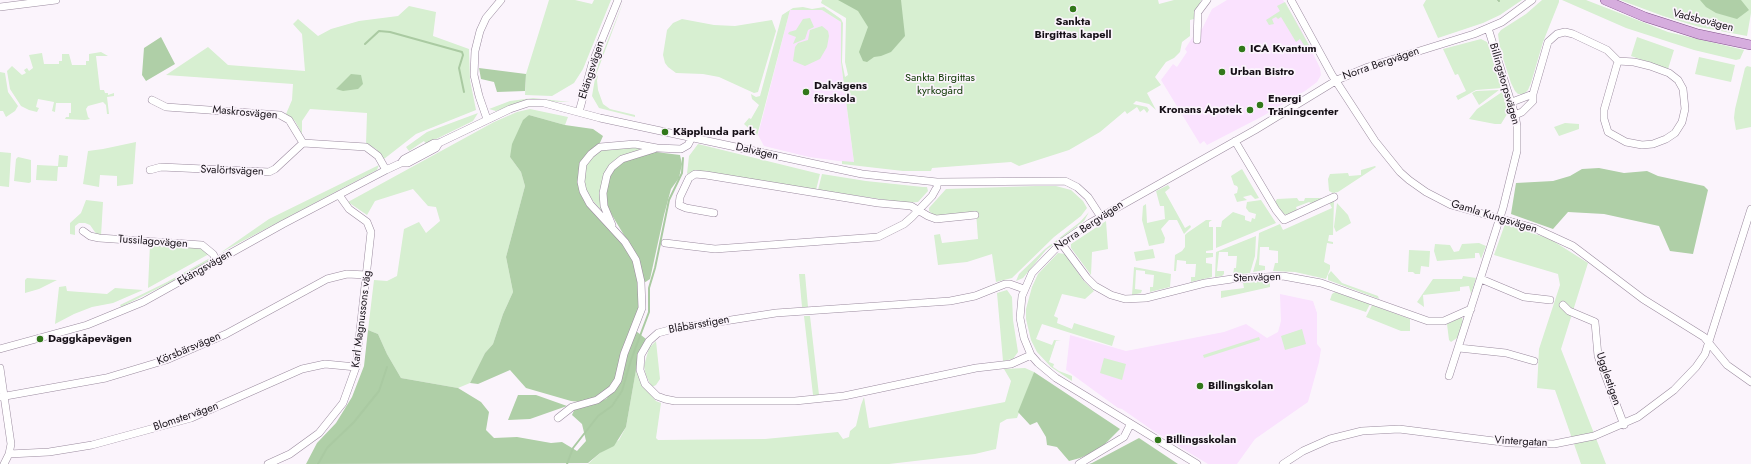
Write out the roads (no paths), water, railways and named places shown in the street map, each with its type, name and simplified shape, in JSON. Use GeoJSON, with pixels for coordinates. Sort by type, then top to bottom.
{"type":"FeatureCollection","features":[{"type":"Feature","properties":{"kind":"main road","name":"Vadsbovägen"},"geometry":{"type":"LineString","coordinates":[[1605,0],[1645,18],[1698,34],[1748,44]]}},
{"type":"Feature","properties":{"kind":"street"},"geometry":{"type":"LineString","coordinates":[[0,7],[56,0]]}},
{"type":"Feature","properties":{"kind":"street"},"geometry":{"type":"LineString","coordinates":[[487,119],[474,75],[475,51],[480,31],[486,18],[500,0]]}},
{"type":"Feature","properties":{"kind":"street","name":"Ekängsvägen"},"geometry":{"type":"LineString","coordinates":[[0,349],[87,325],[117,314],[162,292],[282,224],[386,170],[401,163],[408,162],[487,119],[520,105],[536,103],[579,112],[592,64],[618,0]]}},
{"type":"Feature","properties":{"kind":"street"},"geometry":{"type":"LineString","coordinates":[[1197,40],[1196,26],[1198,12],[1207,0]]}},
{"type":"Feature","properties":{"kind":"street","name":"Gamla Kungsvägen"},"geometry":{"type":"LineString","coordinates":[[1291,0],[1337,80],[1380,148],[1409,180],[1426,192],[1451,205],[1534,228],[1573,246],[1643,299],[1704,337],[1727,364],[1751,382]]}},
{"type":"Feature","properties":{"kind":"street","name":"Norra Bergvägen"},"geometry":{"type":"LineString","coordinates":[[1197,464],[1140,428],[1130,425],[1056,378],[1031,355],[1024,338],[1020,318],[1020,304],[1024,289],[1038,265],[1061,243],[1101,216],[1235,141],[1337,80],[1368,67],[1488,28],[1502,22],[1532,0]]}},
{"type":"Feature","properties":{"kind":"street","name":"Billingstorpsvägen"},"geometry":{"type":"LineString","coordinates":[[1449,376],[1481,279],[1517,151],[1517,126],[1512,102],[1488,28]]}},
{"type":"Feature","properties":{"kind":"street"},"geometry":{"type":"LineString","coordinates":[[1515,115],[1530,106],[1533,101],[1533,94],[1546,46],[1552,37],[1565,32],[1574,34],[1607,50],[1618,61],[1634,62],[1660,69],[1674,76],[1681,84],[1685,97],[1682,122],[1675,133],[1666,139],[1653,144],[1642,145],[1626,142],[1608,132],[1604,119],[1604,110],[1618,61]]}},
{"type":"Feature","properties":{"kind":"street"},"geometry":{"type":"LineString","coordinates":[[1512,102],[1533,94]]}},
{"type":"Feature","properties":{"kind":"street","name":"Maskrosvägen"},"geometry":{"type":"LineString","coordinates":[[152,100],[166,107],[280,115],[289,120],[303,143]]}},
{"type":"Feature","properties":{"kind":"street","name":"Dalvägen"},"geometry":{"type":"LineString","coordinates":[[579,112],[600,118],[854,173],[937,182],[1065,181],[1077,186],[1088,197],[1101,216]]}},
{"type":"Feature","properties":{"kind":"street"},"geometry":{"type":"LineString","coordinates":[[558,418],[572,407],[596,400],[612,389],[618,380],[624,354],[642,308],[641,282],[636,260],[625,242],[594,210],[583,191],[581,172],[586,158],[600,147],[614,145],[635,144],[657,148],[685,148],[691,142],[692,137]]}},
{"type":"Feature","properties":{"kind":"street"},"geometry":{"type":"LineString","coordinates":[[1235,141],[1284,220],[1334,197]]}},
{"type":"Feature","properties":{"kind":"street"},"geometry":{"type":"LineString","coordinates":[[303,143],[366,147],[378,156],[386,170]]}},
{"type":"Feature","properties":{"kind":"street","name":"Svalörtsvägen"},"geometry":{"type":"LineString","coordinates":[[150,170],[161,167],[269,172],[275,169],[303,143]]}},
{"type":"Feature","properties":{"kind":"street"},"geometry":{"type":"LineString","coordinates":[[612,227],[604,206],[603,193],[607,175],[612,167],[622,159],[657,148]]}},
{"type":"Feature","properties":{"kind":"street"},"geometry":{"type":"LineString","coordinates":[[714,213],[686,208],[679,205],[680,197],[689,178],[696,174],[706,175],[878,203],[911,206],[936,219],[975,215]]}},
{"type":"Feature","properties":{"kind":"street"},"geometry":{"type":"LineString","coordinates":[[665,243],[715,249],[871,238],[885,235],[904,224],[919,210],[932,196],[937,187],[937,182]]}},
{"type":"Feature","properties":{"kind":"street","name":"Karl Magnussons väg"},"geometry":{"type":"LineString","coordinates":[[268,464],[290,454],[319,433],[343,403],[356,367],[368,275],[371,239],[369,226],[364,218],[349,209],[339,195]]}},
{"type":"Feature","properties":{"kind":"street","name":"Vintergatan"},"geometry":{"type":"LineString","coordinates":[[1283,464],[1304,451],[1330,439],[1362,431],[1399,429],[1535,445],[1580,440],[1624,425],[1654,406],[1674,390],[1696,367],[1705,354],[1751,209]]}},
{"type":"Feature","properties":{"kind":"street","name":"Tussilagovägen"},"geometry":{"type":"LineString","coordinates":[[83,231],[90,236],[99,238],[202,245],[213,254],[218,261]]}},
{"type":"Feature","properties":{"kind":"street","name":"Stenvägen"},"geometry":{"type":"LineString","coordinates":[[1061,243],[1087,278],[1095,286],[1111,295],[1125,299],[1146,298],[1217,281],[1248,277],[1283,276],[1321,283],[1428,321],[1444,320],[1471,309]]}},
{"type":"Feature","properties":{"kind":"street","name":"Körsbärsvägen"},"geometry":{"type":"LineString","coordinates":[[3,397],[106,378],[166,360],[226,334],[327,278],[353,273],[368,275]]}},
{"type":"Feature","properties":{"kind":"street"},"geometry":{"type":"LineString","coordinates":[[1481,279],[1524,297],[1550,300]]}},
{"type":"Feature","properties":{"kind":"street","name":"Blåbärsstigen"},"geometry":{"type":"LineString","coordinates":[[1024,289],[1010,284],[1005,284],[975,296],[950,301],[776,313],[673,329],[658,333],[649,341],[641,355],[640,370],[645,384],[657,396],[665,399],[675,401],[793,401],[844,396],[976,368],[1011,364],[1031,355]]}},
{"type":"Feature","properties":{"kind":"street","name":"Ugglestigen"},"geometry":{"type":"LineString","coordinates":[[1563,305],[1569,311],[1595,322],[1598,356],[1624,425]]}},
{"type":"Feature","properties":{"kind":"street"},"geometry":{"type":"LineString","coordinates":[[1459,348],[1506,352],[1534,361]]}},
{"type":"Feature","properties":{"kind":"street","name":"Blomstervägen"},"geometry":{"type":"LineString","coordinates":[[9,454],[49,452],[92,446],[191,418],[302,369],[325,364],[356,367]]}},
{"type":"Feature","properties":{"kind":"street"},"geometry":{"type":"LineString","coordinates":[[0,368],[11,444],[9,454],[4,464]]}},
{"type":"Feature","properties":{"kind":"street"},"geometry":{"type":"LineString","coordinates":[[1079,464],[1124,437],[1130,425]]}},
{"type":"Feature","properties":{"kind":"waterway"},"geometry":{"type":"LineString","coordinates":[[365,44],[379,31],[390,32],[462,52],[463,55],[459,68],[464,92]]}},
{"type":"Feature","properties":{"kind":"waterway"},"geometry":{"type":"LineString","coordinates":[[567,464],[573,448],[598,416],[612,406],[622,391],[631,360],[649,312],[649,288],[655,268],[669,200],[682,173],[683,158]]}},
{"type":"Feature","properties":{"kind":"waterway"},"geometry":{"type":"LineString","coordinates":[[318,464],[327,448],[354,422],[379,391],[387,367]]}},
{"type":"Feature","properties":{"kind":"place","name":"Sankta Birgittas kapell"},"geometry":{"type":"Point","coordinates":[1073,9]}},
{"type":"Feature","properties":{"kind":"place","name":"ICA Kvantum"},"geometry":{"type":"Point","coordinates":[1242,49]}},
{"type":"Feature","properties":{"kind":"place","name":"Urban Bistro"},"geometry":{"type":"Point","coordinates":[1222,72]}},
{"type":"Feature","properties":{"kind":"place","name":"Dalvägens förskola"},"geometry":{"type":"Point","coordinates":[806,92]}},
{"type":"Feature","properties":{"kind":"place","name":"Energi Träningcenter"},"geometry":{"type":"Point","coordinates":[1260,105]}},
{"type":"Feature","properties":{"kind":"place","name":"Kronans Apotek"},"geometry":{"type":"Point","coordinates":[1250,110]}},
{"type":"Feature","properties":{"kind":"place","name":"Käpplunda park"},"geometry":{"type":"Point","coordinates":[665,132]}},
{"type":"Feature","properties":{"kind":"place","name":"Daggkåpevägen"},"geometry":{"type":"Point","coordinates":[40,339]}},
{"type":"Feature","properties":{"kind":"place","name":"Billingskolan"},"geometry":{"type":"Point","coordinates":[1200,386]}},
{"type":"Feature","properties":{"kind":"place","name":"Billingsskolan"},"geometry":{"type":"Point","coordinates":[1158,440]}},
{"type":"Feature","properties":{"kind":"park label","name":"Sankta Birgittas kyrkogård"},"geometry":{"type":"Point","coordinates":[940,84]}}]}
